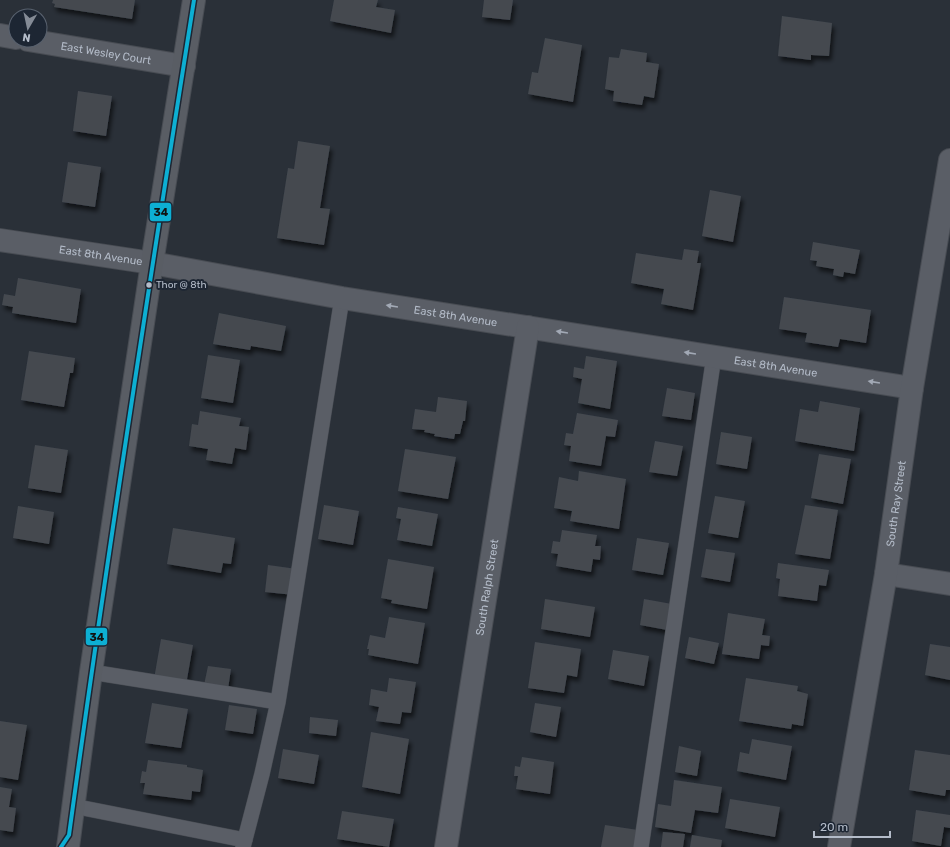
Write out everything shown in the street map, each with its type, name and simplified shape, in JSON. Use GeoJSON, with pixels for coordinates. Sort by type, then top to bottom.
{"type":"FeatureCollection","features":[{"type":"Feature","properties":{"kind":"main road"},"geometry":{"type":"LineString","coordinates":[[66,843],[73,806],[91,672],[152,263],[194,0]]}},
{"type":"Feature","properties":{"kind":"street","name":"East Wesley Court"},"geometry":{"type":"LineString","coordinates":[[48,43],[184,66]]}},
{"type":"Feature","properties":{"kind":"street","name":"South Ray Street"},"geometry":{"type":"LineString","coordinates":[[839,847],[886,574],[912,388],[950,160]]}},
{"type":"Feature","properties":{"kind":"street","name":"East 8th Avenue"},"geometry":{"type":"LineString","coordinates":[[0,240],[152,263],[342,298],[912,388]]}},
{"type":"Feature","properties":{"kind":"street","name":"South Ralph Street"},"geometry":{"type":"LineString","coordinates":[[446,847],[528,327]]}},
{"type":"Feature","properties":{"kind":"street"},"geometry":{"type":"LineString","coordinates":[[886,574],[950,584]]}},
{"type":"Feature","properties":{"kind":"lane"},"geometry":{"type":"LineString","coordinates":[[73,806],[244,844],[262,774],[278,702],[342,298]]}},
{"type":"Feature","properties":{"kind":"lane"},"geometry":{"type":"LineString","coordinates":[[641,847],[714,356]]}},
{"type":"Feature","properties":{"kind":"lane"},"geometry":{"type":"LineString","coordinates":[[91,672],[278,702]]}},
{"type":"Feature","properties":{"kind":"building"},"geometry":{"type":"Polygon","coordinates":[[[53,0],[135,0],[132,19],[54,7],[55,4],[52,3],[53,0]]]}},
{"type":"Feature","properties":{"kind":"building"},"geometry":{"type":"Polygon","coordinates":[[[334,0],[378,0],[376,7],[395,10],[391,33],[330,21],[334,0]]]}},
{"type":"Feature","properties":{"kind":"building"},"geometry":{"type":"Polygon","coordinates":[[[484,0],[513,0],[510,20],[482,17],[484,0]]]}},
{"type":"Feature","properties":{"kind":"building"},"geometry":{"type":"Polygon","coordinates":[[[782,16],[832,23],[829,56],[811,55],[811,60],[778,56],[782,16]]]}},
{"type":"Feature","properties":{"kind":"building"},"geometry":{"type":"Polygon","coordinates":[[[545,38],[582,45],[573,102],[528,94],[532,72],[538,73],[545,38]]]}},
{"type":"Feature","properties":{"kind":"building"},"geometry":{"type":"Polygon","coordinates":[[[621,49],[647,53],[646,62],[659,64],[654,98],[644,96],[642,105],[613,101],[614,91],[605,89],[609,57],[619,58],[621,49]]]}},
{"type":"Feature","properties":{"kind":"building"},"geometry":{"type":"Polygon","coordinates":[[[78,91],[112,96],[106,136],[73,131],[78,91]]]}},
{"type":"Feature","properties":{"kind":"building"},"geometry":{"type":"Polygon","coordinates":[[[298,141],[330,146],[320,208],[330,209],[324,245],[277,238],[288,168],[294,169],[298,141]]]}},
{"type":"Feature","properties":{"kind":"building"},"geometry":{"type":"Polygon","coordinates":[[[68,162],[101,167],[95,207],[62,202],[68,162]]]}},
{"type":"Feature","properties":{"kind":"building"},"geometry":{"type":"Polygon","coordinates":[[[710,190],[741,196],[733,242],[702,236],[710,190]]]}},
{"type":"Feature","properties":{"kind":"building"},"geometry":{"type":"Polygon","coordinates":[[[813,242],[860,250],[855,274],[844,272],[843,277],[833,275],[834,269],[816,266],[817,261],[810,260],[813,242]]]}},
{"type":"Feature","properties":{"kind":"building"},"geometry":{"type":"Polygon","coordinates":[[[684,249],[699,251],[697,263],[701,263],[693,310],[661,304],[664,289],[631,283],[636,253],[682,260],[684,249]]]}},
{"type":"Feature","properties":{"kind":"building"},"geometry":{"type":"Polygon","coordinates":[[[18,278],[81,289],[76,323],[12,313],[13,307],[2,305],[4,294],[15,296],[18,278]]]}},
{"type":"Feature","properties":{"kind":"building"},"geometry":{"type":"Polygon","coordinates":[[[784,297],[871,310],[866,343],[840,339],[838,347],[805,342],[807,333],[779,329],[784,297]]]}},
{"type":"Feature","properties":{"kind":"building"},"geometry":{"type":"Polygon","coordinates":[[[219,313],[286,326],[281,351],[251,346],[250,350],[213,344],[219,313]]]}},
{"type":"Feature","properties":{"kind":"building"},"geometry":{"type":"Polygon","coordinates":[[[29,351],[75,358],[73,373],[70,373],[64,407],[21,400],[29,351]]]}},
{"type":"Feature","properties":{"kind":"building"},"geometry":{"type":"Polygon","coordinates":[[[208,355],[240,360],[233,403],[201,398],[208,355]]]}},
{"type":"Feature","properties":{"kind":"building"},"geometry":{"type":"Polygon","coordinates":[[[586,356],[617,361],[610,409],[578,403],[582,379],[573,377],[574,367],[584,369],[586,356]]]}},
{"type":"Feature","properties":{"kind":"building"},"geometry":{"type":"Polygon","coordinates":[[[667,388],[695,393],[691,420],[662,416],[667,388]]]}},
{"type":"Feature","properties":{"kind":"building"},"geometry":{"type":"Polygon","coordinates":[[[438,397],[467,401],[465,421],[463,421],[460,434],[455,434],[454,439],[434,436],[435,434],[424,432],[425,430],[412,429],[415,409],[436,412],[438,397]]]}},
{"type":"Feature","properties":{"kind":"building"},"geometry":{"type":"Polygon","coordinates":[[[820,401],[860,408],[854,451],[795,441],[800,409],[818,412],[820,401]]]}},
{"type":"Feature","properties":{"kind":"building"},"geometry":{"type":"Polygon","coordinates":[[[200,411],[241,418],[239,426],[249,427],[246,450],[235,448],[232,464],[206,460],[208,449],[189,446],[192,424],[198,425],[200,411]]]}},
{"type":"Feature","properties":{"kind":"building"},"geometry":{"type":"Polygon","coordinates":[[[577,413],[618,420],[615,437],[606,436],[601,466],[569,461],[571,446],[564,445],[566,433],[573,434],[577,413]]]}},
{"type":"Feature","properties":{"kind":"building"},"geometry":{"type":"Polygon","coordinates":[[[721,432],[752,437],[747,469],[716,464],[721,432]]]}},
{"type":"Feature","properties":{"kind":"building"},"geometry":{"type":"Polygon","coordinates":[[[655,441],[683,446],[677,476],[649,472],[655,441]]]}},
{"type":"Feature","properties":{"kind":"building"},"geometry":{"type":"Polygon","coordinates":[[[35,445],[68,450],[61,493],[28,488],[35,445]]]}},
{"type":"Feature","properties":{"kind":"building"},"geometry":{"type":"Polygon","coordinates":[[[405,449],[456,457],[448,499],[398,491],[405,449]]]}},
{"type":"Feature","properties":{"kind":"building"},"geometry":{"type":"Polygon","coordinates":[[[819,454],[851,459],[843,504],[811,498],[819,454]]]}},
{"type":"Feature","properties":{"kind":"building"},"geometry":{"type":"Polygon","coordinates":[[[579,471],[626,479],[619,529],[570,521],[572,511],[554,508],[559,477],[578,481],[579,471]]]}},
{"type":"Feature","properties":{"kind":"building"},"geometry":{"type":"Polygon","coordinates":[[[715,496],[745,501],[738,538],[708,533],[715,496]]]}},
{"type":"Feature","properties":{"kind":"building"},"geometry":{"type":"Polygon","coordinates":[[[324,505],[359,511],[353,545],[318,539],[324,505]]]}},
{"type":"Feature","properties":{"kind":"building"},"geometry":{"type":"Polygon","coordinates":[[[805,505],[838,510],[830,559],[795,554],[805,505]]]}},
{"type":"Feature","properties":{"kind":"building"},"geometry":{"type":"Polygon","coordinates":[[[18,506],[54,512],[49,544],[13,538],[18,506]]]}},
{"type":"Feature","properties":{"kind":"building"},"geometry":{"type":"Polygon","coordinates":[[[398,507],[438,514],[432,546],[397,540],[401,519],[396,518],[398,507]]]}},
{"type":"Feature","properties":{"kind":"building"},"geometry":{"type":"Polygon","coordinates":[[[173,528],[235,538],[231,564],[223,563],[221,573],[167,564],[173,528]]]}},
{"type":"Feature","properties":{"kind":"building"},"geometry":{"type":"Polygon","coordinates":[[[562,530],[597,535],[595,546],[601,546],[600,560],[593,559],[591,572],[556,566],[558,554],[551,553],[553,541],[560,542],[562,530]]]}},
{"type":"Feature","properties":{"kind":"building"},"geometry":{"type":"Polygon","coordinates":[[[637,538],[669,543],[663,575],[632,570],[637,538]]]}},
{"type":"Feature","properties":{"kind":"building"},"geometry":{"type":"Polygon","coordinates":[[[706,549],[735,553],[730,582],[701,577],[706,549]]]}},
{"type":"Feature","properties":{"kind":"building"},"geometry":{"type":"Polygon","coordinates":[[[388,559],[434,567],[427,609],[391,603],[392,600],[381,598],[388,559]]]}},
{"type":"Feature","properties":{"kind":"building"},"geometry":{"type":"Polygon","coordinates":[[[778,563],[829,570],[826,586],[819,585],[817,601],[778,596],[780,579],[776,578],[778,563]]]}},
{"type":"Feature","properties":{"kind":"building"},"geometry":{"type":"Polygon","coordinates":[[[268,565],[297,569],[294,595],[265,592],[268,565]]]}},
{"type":"Feature","properties":{"kind":"building"},"geometry":{"type":"Polygon","coordinates":[[[545,599],[595,607],[590,637],[541,629],[545,599]]]}},
{"type":"Feature","properties":{"kind":"building"},"geometry":{"type":"Polygon","coordinates":[[[644,599],[672,604],[667,630],[640,625],[644,599]]]}},
{"type":"Feature","properties":{"kind":"building"},"geometry":{"type":"Polygon","coordinates":[[[728,613],[765,619],[762,635],[770,636],[769,646],[761,645],[759,659],[722,654],[728,613]]]}},
{"type":"Feature","properties":{"kind":"building"},"geometry":{"type":"Polygon","coordinates":[[[389,617],[425,623],[418,664],[368,655],[369,649],[367,649],[370,635],[385,638],[389,617]]]}},
{"type":"Feature","properties":{"kind":"building"},"geometry":{"type":"Polygon","coordinates":[[[689,637],[719,643],[714,664],[685,658],[689,637]]]}},
{"type":"Feature","properties":{"kind":"building"},"geometry":{"type":"Polygon","coordinates":[[[161,639],[193,645],[186,685],[154,679],[161,639]]]}},
{"type":"Feature","properties":{"kind":"building"},"geometry":{"type":"Polygon","coordinates":[[[535,642],[581,649],[577,677],[567,675],[564,693],[528,688],[535,642]]]}},
{"type":"Feature","properties":{"kind":"building"},"geometry":{"type":"Polygon","coordinates":[[[930,644],[950,647],[950,680],[925,675],[930,644]]]}},
{"type":"Feature","properties":{"kind":"building"},"geometry":{"type":"Polygon","coordinates":[[[613,650],[649,656],[644,686],[608,679],[613,650]]]}},
{"type":"Feature","properties":{"kind":"building"},"geometry":{"type":"Polygon","coordinates":[[[208,666],[231,669],[228,689],[204,685],[208,666]]]}},
{"type":"Feature","properties":{"kind":"building"},"geometry":{"type":"Polygon","coordinates":[[[389,678],[416,682],[411,713],[402,712],[400,724],[376,721],[379,707],[369,705],[371,689],[387,692],[389,678]]]}},
{"type":"Feature","properties":{"kind":"building"},"geometry":{"type":"Polygon","coordinates":[[[746,678],[798,686],[797,691],[808,694],[803,726],[792,724],[791,729],[739,721],[746,678]]]}},
{"type":"Feature","properties":{"kind":"building"},"geometry":{"type":"Polygon","coordinates":[[[152,703],[188,709],[181,748],[145,743],[152,703]]]}},
{"type":"Feature","properties":{"kind":"building"},"geometry":{"type":"Polygon","coordinates":[[[535,703],[561,707],[556,737],[530,732],[535,703]]]}},
{"type":"Feature","properties":{"kind":"building"},"geometry":{"type":"Polygon","coordinates":[[[229,705],[257,709],[253,734],[225,730],[229,705]]]}},
{"type":"Feature","properties":{"kind":"building"},"geometry":{"type":"Polygon","coordinates":[[[310,717],[338,720],[336,736],[309,733],[310,717]]]}},
{"type":"Feature","properties":{"kind":"building"},"geometry":{"type":"Polygon","coordinates":[[[0,721],[27,725],[18,780],[0,777],[0,721]]]}},
{"type":"Feature","properties":{"kind":"building"},"geometry":{"type":"Polygon","coordinates":[[[371,732],[409,739],[400,794],[362,787],[371,732]]]}},
{"type":"Feature","properties":{"kind":"building"},"geometry":{"type":"Polygon","coordinates":[[[752,739],[792,746],[786,780],[737,771],[740,752],[749,754],[752,739]]]}},
{"type":"Feature","properties":{"kind":"building"},"geometry":{"type":"Polygon","coordinates":[[[679,746],[701,751],[697,776],[675,772],[679,746]]]}},
{"type":"Feature","properties":{"kind":"building"},"geometry":{"type":"Polygon","coordinates":[[[283,749],[319,755],[314,784],[278,778],[283,749]]]}},
{"type":"Feature","properties":{"kind":"building"},"geometry":{"type":"Polygon","coordinates":[[[915,750],[950,755],[950,790],[946,790],[945,796],[909,790],[915,750]]]}},
{"type":"Feature","properties":{"kind":"building"},"geometry":{"type":"Polygon","coordinates":[[[522,757],[554,762],[550,794],[516,789],[518,776],[514,776],[515,766],[520,767],[522,757]]]}},
{"type":"Feature","properties":{"kind":"building"},"geometry":{"type":"Polygon","coordinates":[[[148,760],[187,765],[187,767],[203,770],[200,792],[192,791],[191,800],[143,794],[145,783],[140,783],[142,771],[146,772],[148,760]]]}},
{"type":"Feature","properties":{"kind":"building"},"geometry":{"type":"Polygon","coordinates":[[[674,780],[722,787],[718,813],[695,810],[691,833],[655,827],[658,804],[671,806],[674,780]]]}},
{"type":"Feature","properties":{"kind":"building"},"geometry":{"type":"Polygon","coordinates":[[[0,787],[12,789],[9,807],[16,808],[13,832],[0,830],[0,787]]]}},
{"type":"Feature","properties":{"kind":"building"},"geometry":{"type":"Polygon","coordinates":[[[730,799],[780,807],[775,837],[725,828],[730,799]]]}},
{"type":"Feature","properties":{"kind":"building"},"geometry":{"type":"Polygon","coordinates":[[[916,810],[950,815],[950,828],[944,827],[941,846],[912,841],[916,810]]]}},
{"type":"Feature","properties":{"kind":"building"},"geometry":{"type":"Polygon","coordinates":[[[342,811],[394,819],[389,847],[337,839],[342,811]]]}},
{"type":"Feature","properties":{"kind":"building"},"geometry":{"type":"Polygon","coordinates":[[[605,825],[638,830],[635,847],[601,847],[605,825]]]}},
{"type":"Feature","properties":{"kind":"building"},"geometry":{"type":"Polygon","coordinates":[[[663,832],[685,834],[683,847],[661,847],[663,832]]]}},
{"type":"Feature","properties":{"kind":"building"},"geometry":{"type":"Polygon","coordinates":[[[692,835],[722,840],[721,847],[690,847],[692,835]]]}},
{"type":"Feature","properties":{"kind":"transit line","name":"34"},"geometry":{"type":"LineString","coordinates":[[61,847],[69,835],[129,417],[194,0]]}},
{"type":"Feature","properties":{"kind":"place","name":"Thor @ 8th"},"geometry":{"type":"Point","coordinates":[149,285]}}]}
